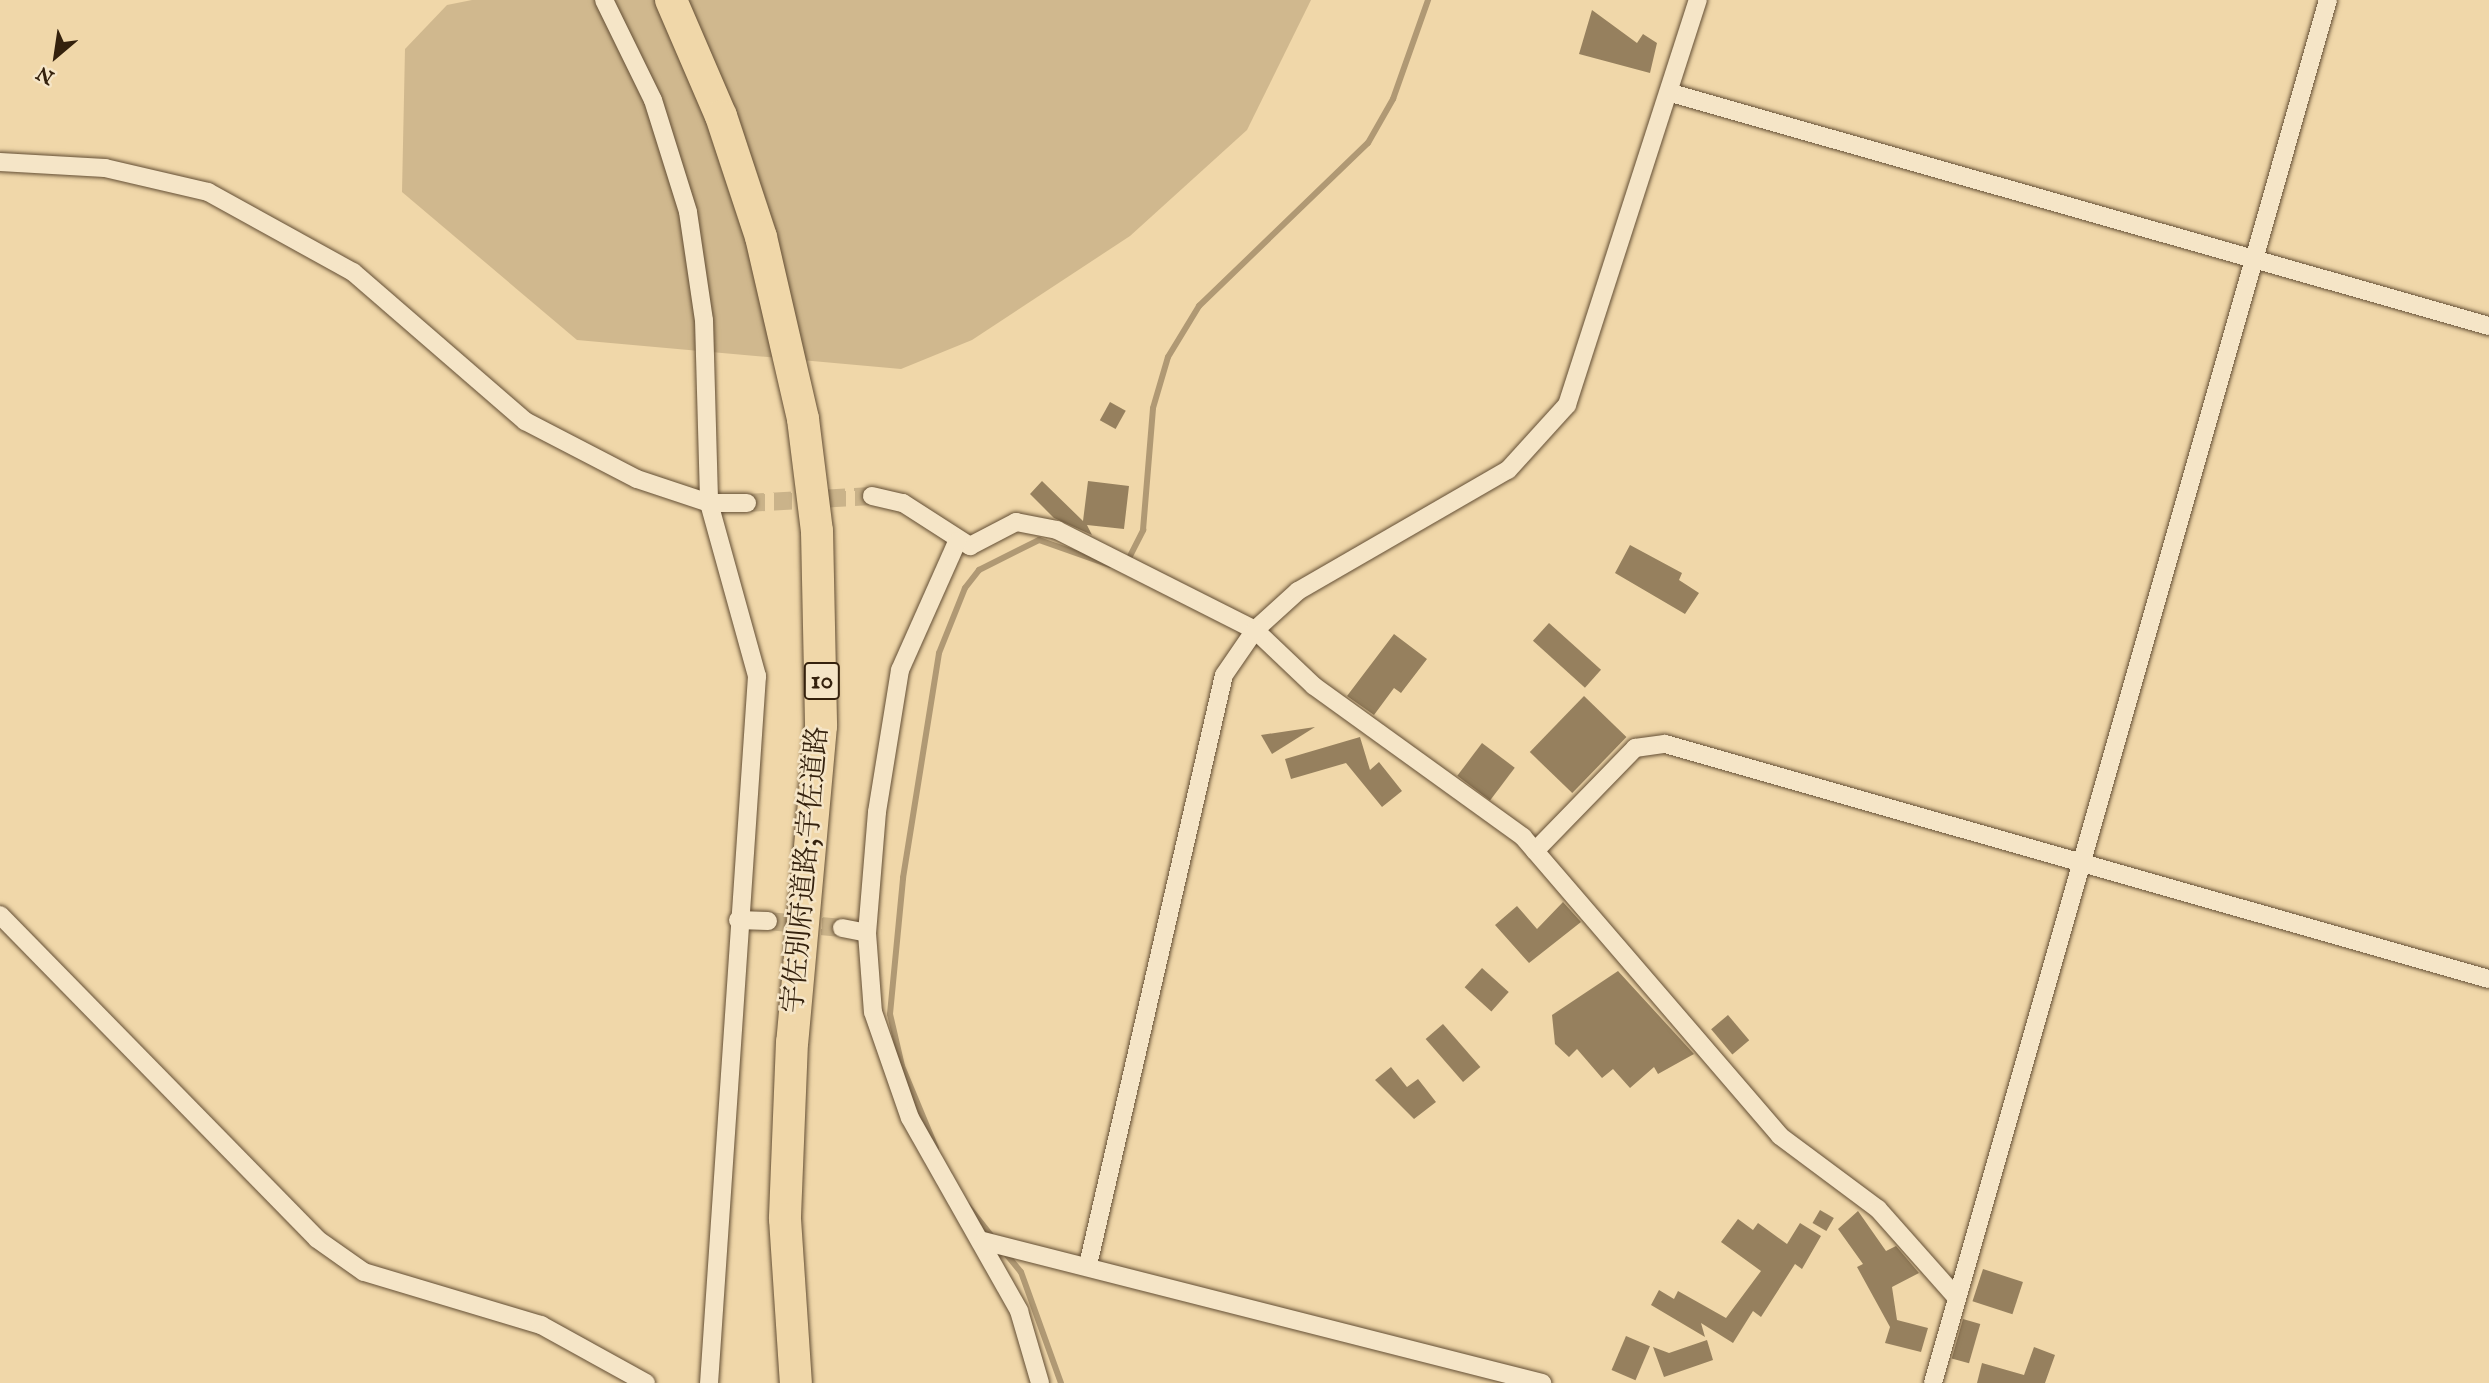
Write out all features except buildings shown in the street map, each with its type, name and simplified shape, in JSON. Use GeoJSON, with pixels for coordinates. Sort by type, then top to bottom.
{"type":"FeatureCollection","features":[{"type":"Feature","properties":{"kind":"highway","name":"宇佐別府道路;宇佐道路"},"geometry":{"type":"LineString","coordinates":[[671,0],[725,127],[768,263],[803,419],[817,531],[821,726],[792,1042],[785,1219],[796,1383]]}},
{"type":"Feature","properties":{"kind":"street"},"geometry":{"type":"LineString","coordinates":[[604,0],[653,100],[688,212],[704,320],[709,503],[757,676],[738,920],[709,1383]]}},
{"type":"Feature","properties":{"kind":"street"},"geometry":{"type":"LineString","coordinates":[[1088,1265],[1217,696],[1235,654],[1255,630],[1323,574],[1412,530],[1508,470],[1554,423],[1578,383],[1698,0]]}},
{"type":"Feature","properties":{"kind":"street"},"geometry":{"type":"LineString","coordinates":[[1933,1383],[2077,863],[2328,0]]}},
{"type":"Feature","properties":{"kind":"street"},"geometry":{"type":"LineString","coordinates":[[1671,93],[2489,326]]}},
{"type":"Feature","properties":{"kind":"street"},"geometry":{"type":"LineString","coordinates":[[0,162],[105,167],[208,192],[353,272],[524,421],[602,464],[709,503],[747,503]]}},
{"type":"Feature","properties":{"kind":"street"},"geometry":{"type":"LineString","coordinates":[[872,496],[903,503],[957,542],[983,543],[1016,522],[1034,523],[1139,568],[1255,630],[1314,687],[1504,821],[1535,851],[1771,1126],[1801,1156],[1878,1209],[1956,1297]]}},
{"type":"Feature","properties":{"kind":"street"},"geometry":{"type":"LineString","coordinates":[[957,542],[900,670],[877,812],[867,933],[873,1012],[895,1085],[984,1241],[1018,1311],[1040,1383]]}},
{"type":"Feature","properties":{"kind":"street"},"geometry":{"type":"LineString","coordinates":[[1535,851],[1647,743],[2489,979]]}},
{"type":"Feature","properties":{"kind":"street"},"geometry":{"type":"LineString","coordinates":[[0,915],[317,1239],[364,1272],[541,1325],[646,1383]]}},
{"type":"Feature","properties":{"kind":"street"},"geometry":{"type":"LineString","coordinates":[[738,920],[768,921]]}},
{"type":"Feature","properties":{"kind":"street"},"geometry":{"type":"LineString","coordinates":[[842,928],[867,933]]}},
{"type":"Feature","properties":{"kind":"street"},"geometry":{"type":"LineString","coordinates":[[984,1241],[1088,1265],[1542,1383]]}},
{"type":"Feature","properties":{"kind":"shaded area"},"geometry":{"type":"Polygon","coordinates":[[[472,0],[1311,0],[1247,130],[1130,236],[972,340],[901,369],[577,340],[402,192],[405,49],[447,5],[472,0]]]}},
{"type":"Feature","properties":{"kind":"waterway"},"geometry":{"type":"LineString","coordinates":[[1127,562],[1143,530],[1153,408],[1168,357],[1199,306],[1368,143],[1393,99],[1428,0]]}},
{"type":"Feature","properties":{"kind":"waterway"},"geometry":{"type":"LineString","coordinates":[[936,1148],[902,1066],[890,1014],[903,878],[939,653],[965,588],[979,570],[1039,540],[1110,565]]}},
{"type":"Feature","properties":{"kind":"waterway"},"geometry":{"type":"LineString","coordinates":[[968,1206],[994,1239]]}},
{"type":"Feature","properties":{"kind":"waterway"},"geometry":{"type":"LineString","coordinates":[[1003,1250],[1021,1272],[1061,1383]]}},
{"type":"Feature","properties":{"kind":"tunnel"},"geometry":{"type":"LineString","coordinates":[[747,503],[872,496]]}},
{"type":"Feature","properties":{"kind":"tunnel"},"geometry":{"type":"LineString","coordinates":[[768,921],[842,928]]}}]}
